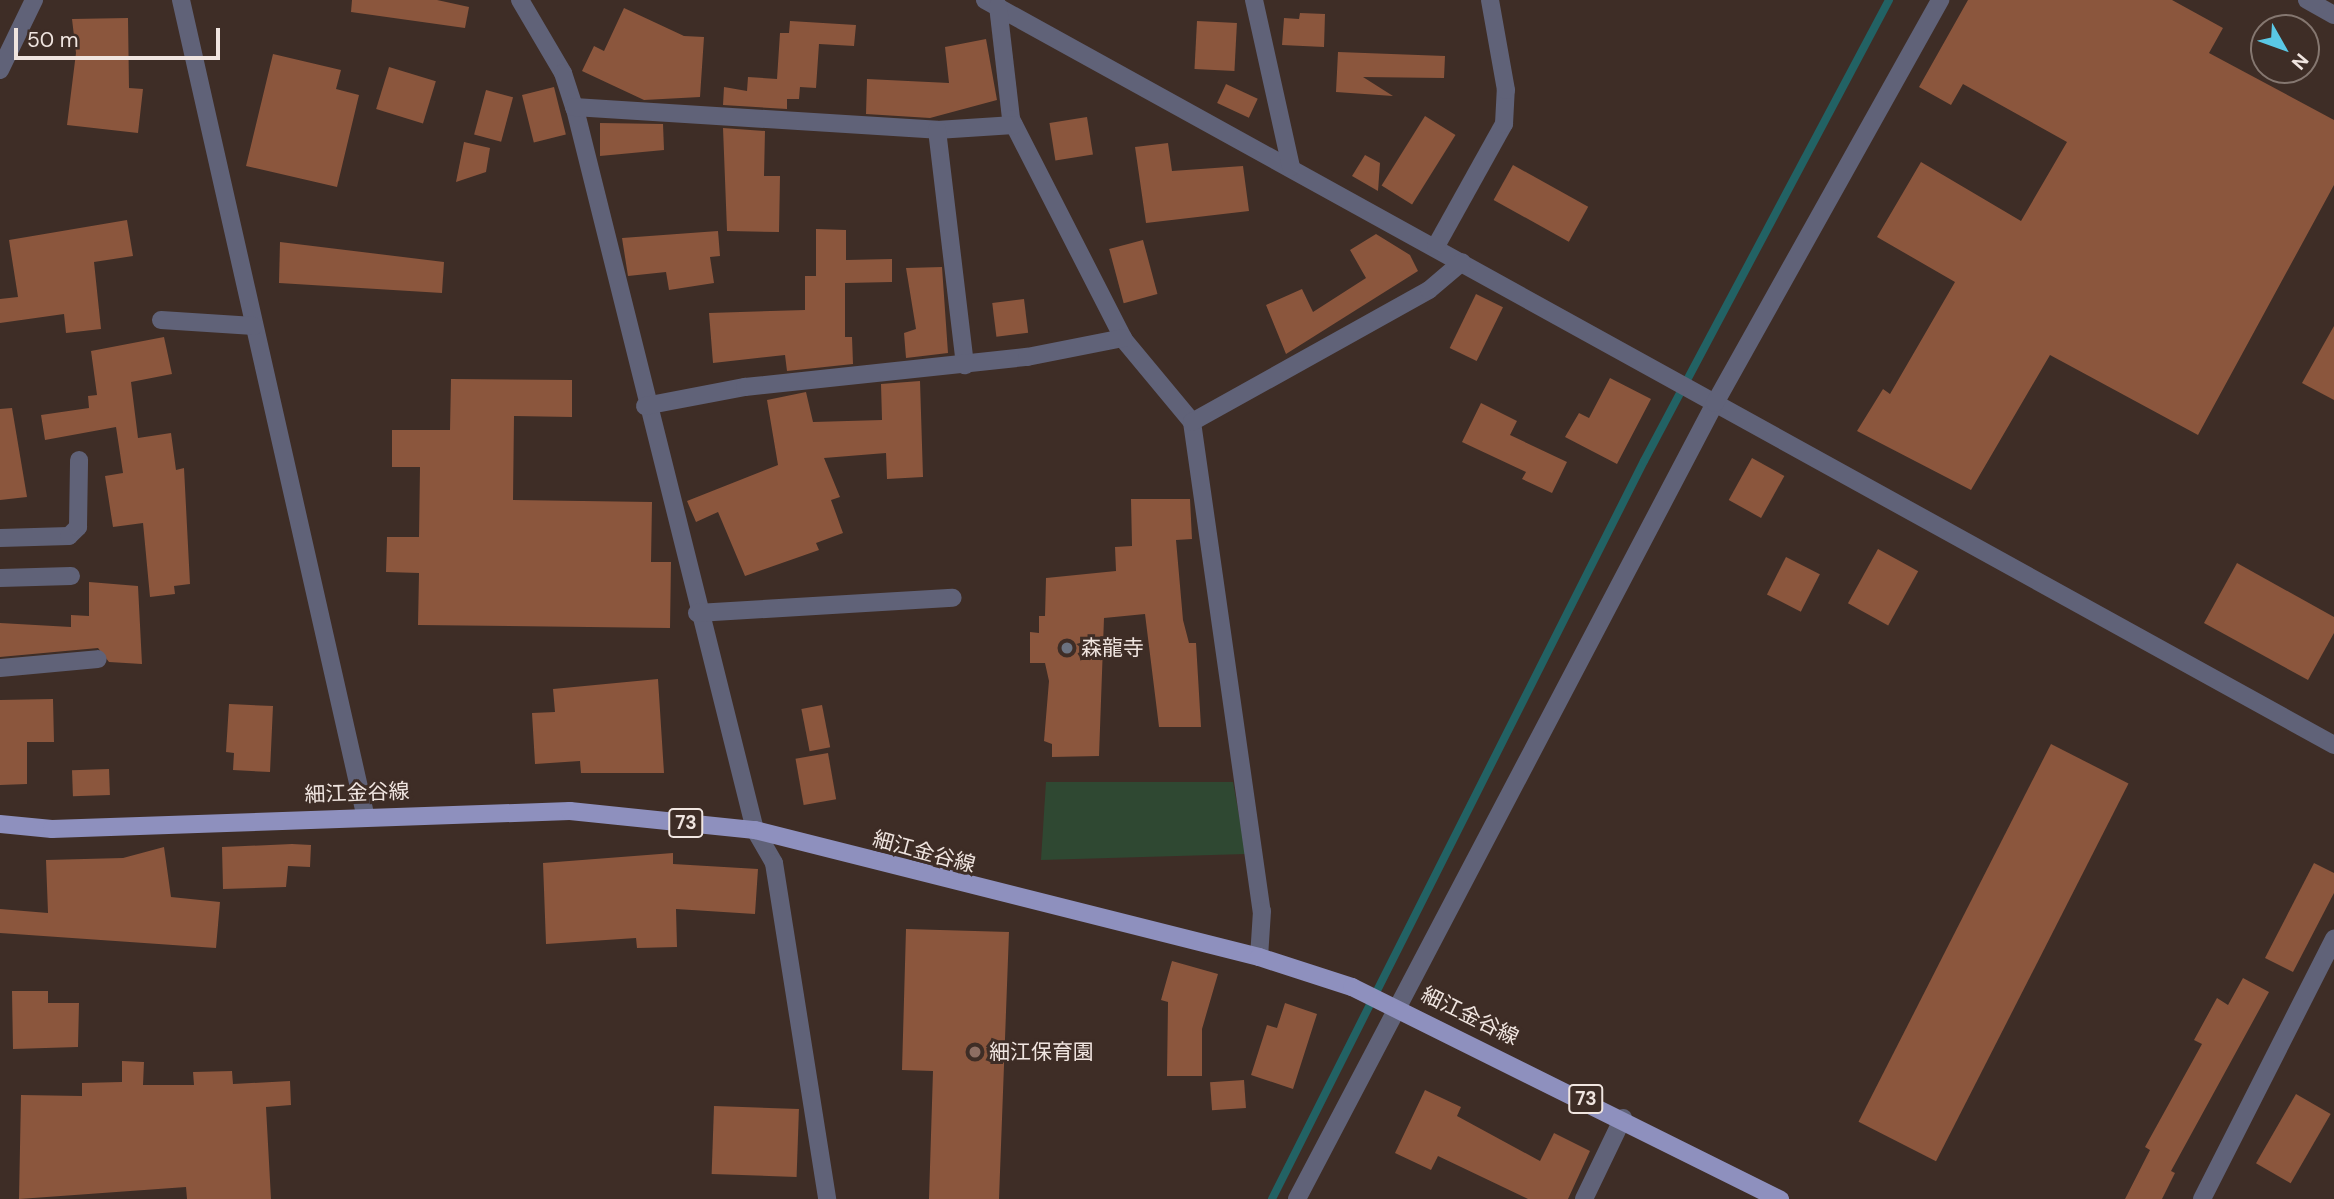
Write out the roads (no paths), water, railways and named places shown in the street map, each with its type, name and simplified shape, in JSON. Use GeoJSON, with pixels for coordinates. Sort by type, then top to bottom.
{"type":"FeatureCollection","features":[{"type":"Feature","properties":{"kind":"main road","name":"細江金谷線"},"geometry":{"type":"LineString","coordinates":[[0,824],[52,829],[365,814],[570,811],[755,830],[1259,957],[1352,987],[1395,1005],[1780,1199]]}},
{"type":"Feature","properties":{"kind":"street"},"geometry":{"type":"LineString","coordinates":[[0,70],[34,0]]}},
{"type":"Feature","properties":{"kind":"street"},"geometry":{"type":"LineString","coordinates":[[181,0],[365,814]]}},
{"type":"Feature","properties":{"kind":"street"},"geometry":{"type":"LineString","coordinates":[[520,0],[563,73],[574,107],[697,612],[755,830],[775,863],[827,1199]]}},
{"type":"Feature","properties":{"kind":"street"},"geometry":{"type":"LineString","coordinates":[[1254,0],[1291,167]]}},
{"type":"Feature","properties":{"kind":"street"},"geometry":{"type":"LineString","coordinates":[[1436,246],[1504,124],[1506,90],[1490,0]]}},
{"type":"Feature","properties":{"kind":"street"},"geometry":{"type":"LineString","coordinates":[[1297,1199],[1707,399],[1940,0]]}},
{"type":"Feature","properties":{"kind":"street"},"geometry":{"type":"LineString","coordinates":[[2307,0],[2334,15]]}},
{"type":"Feature","properties":{"kind":"street"},"geometry":{"type":"LineString","coordinates":[[992,3],[1436,246],[2334,746]]}},
{"type":"Feature","properties":{"kind":"street"},"geometry":{"type":"LineString","coordinates":[[992,3],[1014,125],[1123,338],[1192,422],[1262,912],[1259,957]]}},
{"type":"Feature","properties":{"kind":"street"},"geometry":{"type":"LineString","coordinates":[[574,107],[937,130],[1014,125]]}},
{"type":"Feature","properties":{"kind":"street"},"geometry":{"type":"LineString","coordinates":[[937,130],[965,365]]}},
{"type":"Feature","properties":{"kind":"street"},"geometry":{"type":"LineString","coordinates":[[1192,422],[1429,290],[1462,262]]}},
{"type":"Feature","properties":{"kind":"street"},"geometry":{"type":"LineString","coordinates":[[161,320],[254,326]]}},
{"type":"Feature","properties":{"kind":"street"},"geometry":{"type":"LineString","coordinates":[[645,406],[745,387],[965,365],[1123,338]]}},
{"type":"Feature","properties":{"kind":"street"},"geometry":{"type":"LineString","coordinates":[[0,538],[69,536],[78,527],[79,460]]}},
{"type":"Feature","properties":{"kind":"street"},"geometry":{"type":"LineString","coordinates":[[0,578],[71,576]]}},
{"type":"Feature","properties":{"kind":"street"},"geometry":{"type":"LineString","coordinates":[[697,612],[953,598]]}},
{"type":"Feature","properties":{"kind":"street"},"geometry":{"type":"LineString","coordinates":[[0,668],[98,659]]}},
{"type":"Feature","properties":{"kind":"street"},"geometry":{"type":"LineString","coordinates":[[2202,1199],[2334,939]]}},
{"type":"Feature","properties":{"kind":"street"},"geometry":{"type":"LineString","coordinates":[[1584,1199],[1623,1118]]}},
{"type":"Feature","properties":{"kind":"waterway"},"geometry":{"type":"LineString","coordinates":[[1272,1199],[1644,461],[1889,0]]}},
{"type":"Feature","properties":{"kind":"place","name":"森龍寺"},"geometry":{"type":"Point","coordinates":[1067,648]}},
{"type":"Feature","properties":{"kind":"place","name":"細江保育園"},"geometry":{"type":"Point","coordinates":[975,1052]}}]}
